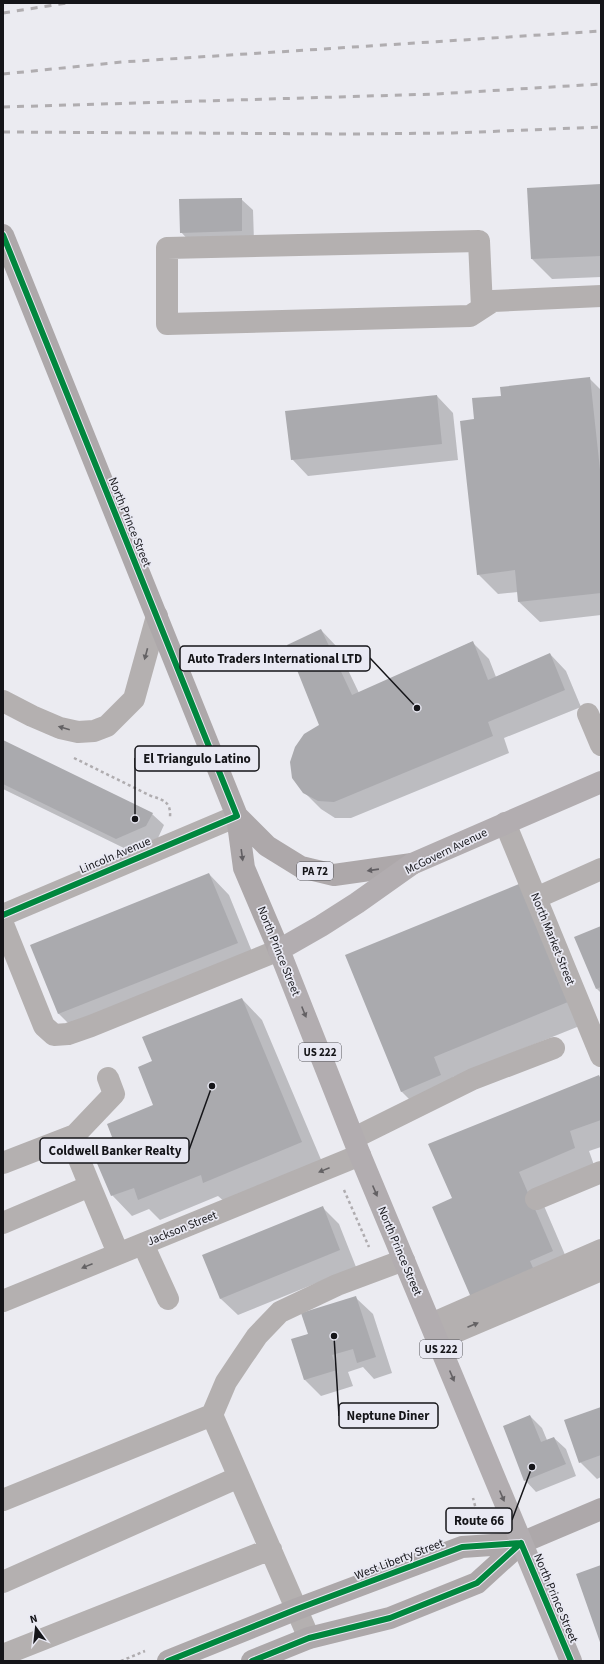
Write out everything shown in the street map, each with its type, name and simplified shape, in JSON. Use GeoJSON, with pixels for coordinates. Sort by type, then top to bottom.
{"type":"FeatureCollection","features":[{"type":"Feature","properties":{"kind":"highway","name":"McGovern Avenue"},"geometry":{"type":"LineString","coordinates":[[279,950],[357,903],[412,864],[601,782]]}},
{"type":"Feature","properties":{"kind":"highway","name":"North Prince Street"},"geometry":{"type":"LineString","coordinates":[[279,950],[357,1146],[571,1661]]}},
{"type":"Feature","properties":{"kind":"main road","name":"North Prince Street"},"geometry":{"type":"LineString","coordinates":[[3,235],[236,816],[244,868],[279,950]]}},
{"type":"Feature","properties":{"kind":"main road","name":"PA 72"},"geometry":{"type":"LineString","coordinates":[[236,816],[266,846],[301,867],[334,875],[412,864]]}},
{"type":"Feature","properties":{"kind":"main road","name":"West Liberty Street"},"geometry":{"type":"LineString","coordinates":[[168,1661],[297,1609],[462,1547],[521,1543],[601,1510]]}},
{"type":"Feature","properties":{"kind":"main road","name":"West Liberty Street"},"geometry":{"type":"LineString","coordinates":[[252,1661],[309,1638],[390,1618],[477,1583],[521,1543]]}},
{"type":"Feature","properties":{"kind":"street"},"geometry":{"type":"LineString","coordinates":[[482,308],[479,242],[167,248],[167,324],[470,316],[493,301],[601,296]]}},
{"type":"Feature","properties":{"kind":"street"},"geometry":{"type":"LineString","coordinates":[[3,701],[60,728],[78,732],[94,731],[107,726],[134,699],[157,616]]}},
{"type":"Feature","properties":{"kind":"street"},"geometry":{"type":"LineString","coordinates":[[588,714],[601,745]]}},
{"type":"Feature","properties":{"kind":"street","name":"Lincoln Avenue"},"geometry":{"type":"LineString","coordinates":[[5,914],[236,816]]}},
{"type":"Feature","properties":{"kind":"street","name":"North Market Street"},"geometry":{"type":"LineString","coordinates":[[505,823],[536,898],[596,1031],[601,1056]]}},
{"type":"Feature","properties":{"kind":"street"},"geometry":{"type":"LineString","coordinates":[[536,898],[601,869]]}},
{"type":"Feature","properties":{"kind":"street"},"geometry":{"type":"LineString","coordinates":[[5,914],[44,1026],[54,1035],[68,1034],[91,1026],[279,950]]}},
{"type":"Feature","properties":{"kind":"street","name":"Jackson Street"},"geometry":{"type":"LineString","coordinates":[[3,1300],[333,1166],[357,1146],[473,1079],[554,1048]]}},
{"type":"Feature","properties":{"kind":"street"},"geometry":{"type":"LineString","coordinates":[[3,1163],[75,1135],[114,1094],[108,1078]]}},
{"type":"Feature","properties":{"kind":"street"},"geometry":{"type":"LineString","coordinates":[[70,1137],[118,1254]]}},
{"type":"Feature","properties":{"kind":"street"},"geometry":{"type":"LineString","coordinates":[[536,1199],[601,1172]]}},
{"type":"Feature","properties":{"kind":"street"},"geometry":{"type":"LineString","coordinates":[[3,1223],[90,1186]]}},
{"type":"Feature","properties":{"kind":"street"},"geometry":{"type":"LineString","coordinates":[[143,1244],[168,1299]]}},
{"type":"Feature","properties":{"kind":"street"},"geometry":{"type":"LineString","coordinates":[[434,1332],[601,1250]]}},
{"type":"Feature","properties":{"kind":"street"},"geometry":{"type":"LineString","coordinates":[[3,1500],[212,1415],[226,1382],[257,1336],[280,1312],[337,1285],[404,1260]]}},
{"type":"Feature","properties":{"kind":"street"},"geometry":{"type":"LineString","coordinates":[[434,1332],[601,1270]]}},
{"type":"Feature","properties":{"kind":"street"},"geometry":{"type":"LineString","coordinates":[[212,1415],[309,1638]]}},
{"type":"Feature","properties":{"kind":"street"},"geometry":{"type":"LineString","coordinates":[[3,1582],[239,1477]]}},
{"type":"Feature","properties":{"kind":"street"},"geometry":{"type":"LineString","coordinates":[[3,1655],[271,1549]]}},
{"type":"Feature","properties":{"kind":"path"},"geometry":{"type":"LineString","coordinates":[[74,758],[151,796],[165,801],[171,810],[170,818],[167,822]]}},
{"type":"Feature","properties":{"kind":"path"},"geometry":{"type":"LineString","coordinates":[[333,1166],[378,1270]]}},
{"type":"Feature","properties":{"kind":"path"},"geometry":{"type":"LineString","coordinates":[[470,1491],[476,1506],[478,1517],[471,1520]]}},
{"type":"Feature","properties":{"kind":"path"},"geometry":{"type":"LineString","coordinates":[[121,1661],[151,1649]]}},
{"type":"Feature","properties":{"kind":"building"},"geometry":{"type":"Polygon","coordinates":[[[601,184],[601,256],[531,259],[527,188],[601,184]]]}},
{"type":"Feature","properties":{"kind":"building"},"geometry":{"type":"Polygon","coordinates":[[[242,198],[242,231],[180,233],[179,199],[242,198]]]}},
{"type":"Feature","properties":{"kind":"building"},"geometry":{"type":"Polygon","coordinates":[[[590,377],[601,479],[601,593],[518,602],[515,570],[477,575],[460,421],[474,419],[472,398],[501,396],[500,387],[590,377]]]}},
{"type":"Feature","properties":{"kind":"building"},"geometry":{"type":"Polygon","coordinates":[[[437,395],[442,444],[291,460],[285,411],[437,395]]]}},
{"type":"Feature","properties":{"kind":"building"},"geometry":{"type":"Polygon","coordinates":[[[321,629],[352,695],[473,641],[488,680],[550,653],[565,690],[488,722],[493,736],[334,802],[318,801],[303,793],[292,778],[290,762],[295,747],[304,734],[319,725],[287,645],[321,629]]]}},
{"type":"Feature","properties":{"kind":"building"},"geometry":{"type":"Polygon","coordinates":[[[3,740],[153,813],[146,826],[116,839],[3,784],[3,740]]]}},
{"type":"Feature","properties":{"kind":"building"},"geometry":{"type":"Polygon","coordinates":[[[209,873],[238,943],[58,1014],[30,945],[209,873]]]}},
{"type":"Feature","properties":{"kind":"building"},"geometry":{"type":"Polygon","coordinates":[[[519,884],[568,1002],[434,1057],[441,1075],[401,1092],[345,955],[519,884]]]}},
{"type":"Feature","properties":{"kind":"building"},"geometry":{"type":"Polygon","coordinates":[[[601,926],[601,987],[596,989],[574,937],[601,926]]]}},
{"type":"Feature","properties":{"kind":"building"},"geometry":{"type":"Polygon","coordinates":[[[242,998],[302,1142],[203,1183],[201,1175],[138,1200],[134,1188],[111,1196],[90,1147],[112,1137],[107,1124],[153,1105],[138,1067],[152,1061],[142,1037],[242,998]]]}},
{"type":"Feature","properties":{"kind":"building"},"geometry":{"type":"Polygon","coordinates":[[[599,1075],[601,1080],[601,1120],[570,1131],[575,1148],[519,1172],[553,1251],[530,1261],[536,1275],[473,1302],[432,1207],[452,1198],[428,1144],[599,1075]]]}},
{"type":"Feature","properties":{"kind":"building"},"geometry":{"type":"Polygon","coordinates":[[[323,1206],[340,1250],[220,1299],[202,1255],[323,1206]]]}},
{"type":"Feature","properties":{"kind":"building"},"geometry":{"type":"Polygon","coordinates":[[[356,1296],[376,1357],[357,1363],[353,1349],[332,1355],[337,1370],[304,1380],[291,1339],[308,1334],[301,1313],[356,1296]]]}},
{"type":"Feature","properties":{"kind":"building"},"geometry":{"type":"Polygon","coordinates":[[[601,1407],[601,1455],[579,1463],[564,1420],[601,1407]]]}},
{"type":"Feature","properties":{"kind":"building"},"geometry":{"type":"Polygon","coordinates":[[[530,1415],[541,1442],[554,1437],[566,1464],[524,1481],[503,1426],[530,1415]]]}},
{"type":"Feature","properties":{"kind":"building"},"geometry":{"type":"Polygon","coordinates":[[[601,1565],[601,1645],[576,1574],[601,1565]]]}},
{"type":"Feature","properties":{"kind":"railway"},"geometry":{"type":"LineString","coordinates":[[3,13],[67,3]]}},
{"type":"Feature","properties":{"kind":"railway"},"geometry":{"type":"LineString","coordinates":[[3,74],[122,62],[601,31]]}},
{"type":"Feature","properties":{"kind":"railway"},"geometry":{"type":"LineString","coordinates":[[3,107],[436,94],[601,84]]}},
{"type":"Feature","properties":{"kind":"railway"},"geometry":{"type":"LineString","coordinates":[[3,132],[353,134],[453,133],[601,127]]}},
{"type":"Feature","properties":{"kind":"cycle path"},"geometry":{"type":"LineString","coordinates":[[3,235],[237,816],[3,915]]}},
{"type":"Feature","properties":{"kind":"cycle path"},"geometry":{"type":"LineString","coordinates":[[521,1543],[571,1661]]}},
{"type":"Feature","properties":{"kind":"cycle path"},"geometry":{"type":"LineString","coordinates":[[168,1661],[297,1609],[462,1547],[521,1543]]}},
{"type":"Feature","properties":{"kind":"cycle path"},"geometry":{"type":"LineString","coordinates":[[252,1661],[309,1638],[390,1618],[477,1583],[521,1543]]}},
{"type":"Feature","properties":{"kind":"place","name":"Auto Traders International LTD"},"geometry":{"type":"Point","coordinates":[417,708]}},
{"type":"Feature","properties":{"kind":"place","name":"El Triangulo Latino"},"geometry":{"type":"Point","coordinates":[135,819]}},
{"type":"Feature","properties":{"kind":"place","name":"Coldwell Banker Realty"},"geometry":{"type":"Point","coordinates":[212,1086]}},
{"type":"Feature","properties":{"kind":"place","name":"Neptune Diner"},"geometry":{"type":"Point","coordinates":[334,1336]}},
{"type":"Feature","properties":{"kind":"place","name":"Route 66"},"geometry":{"type":"Point","coordinates":[532,1467]}}]}
